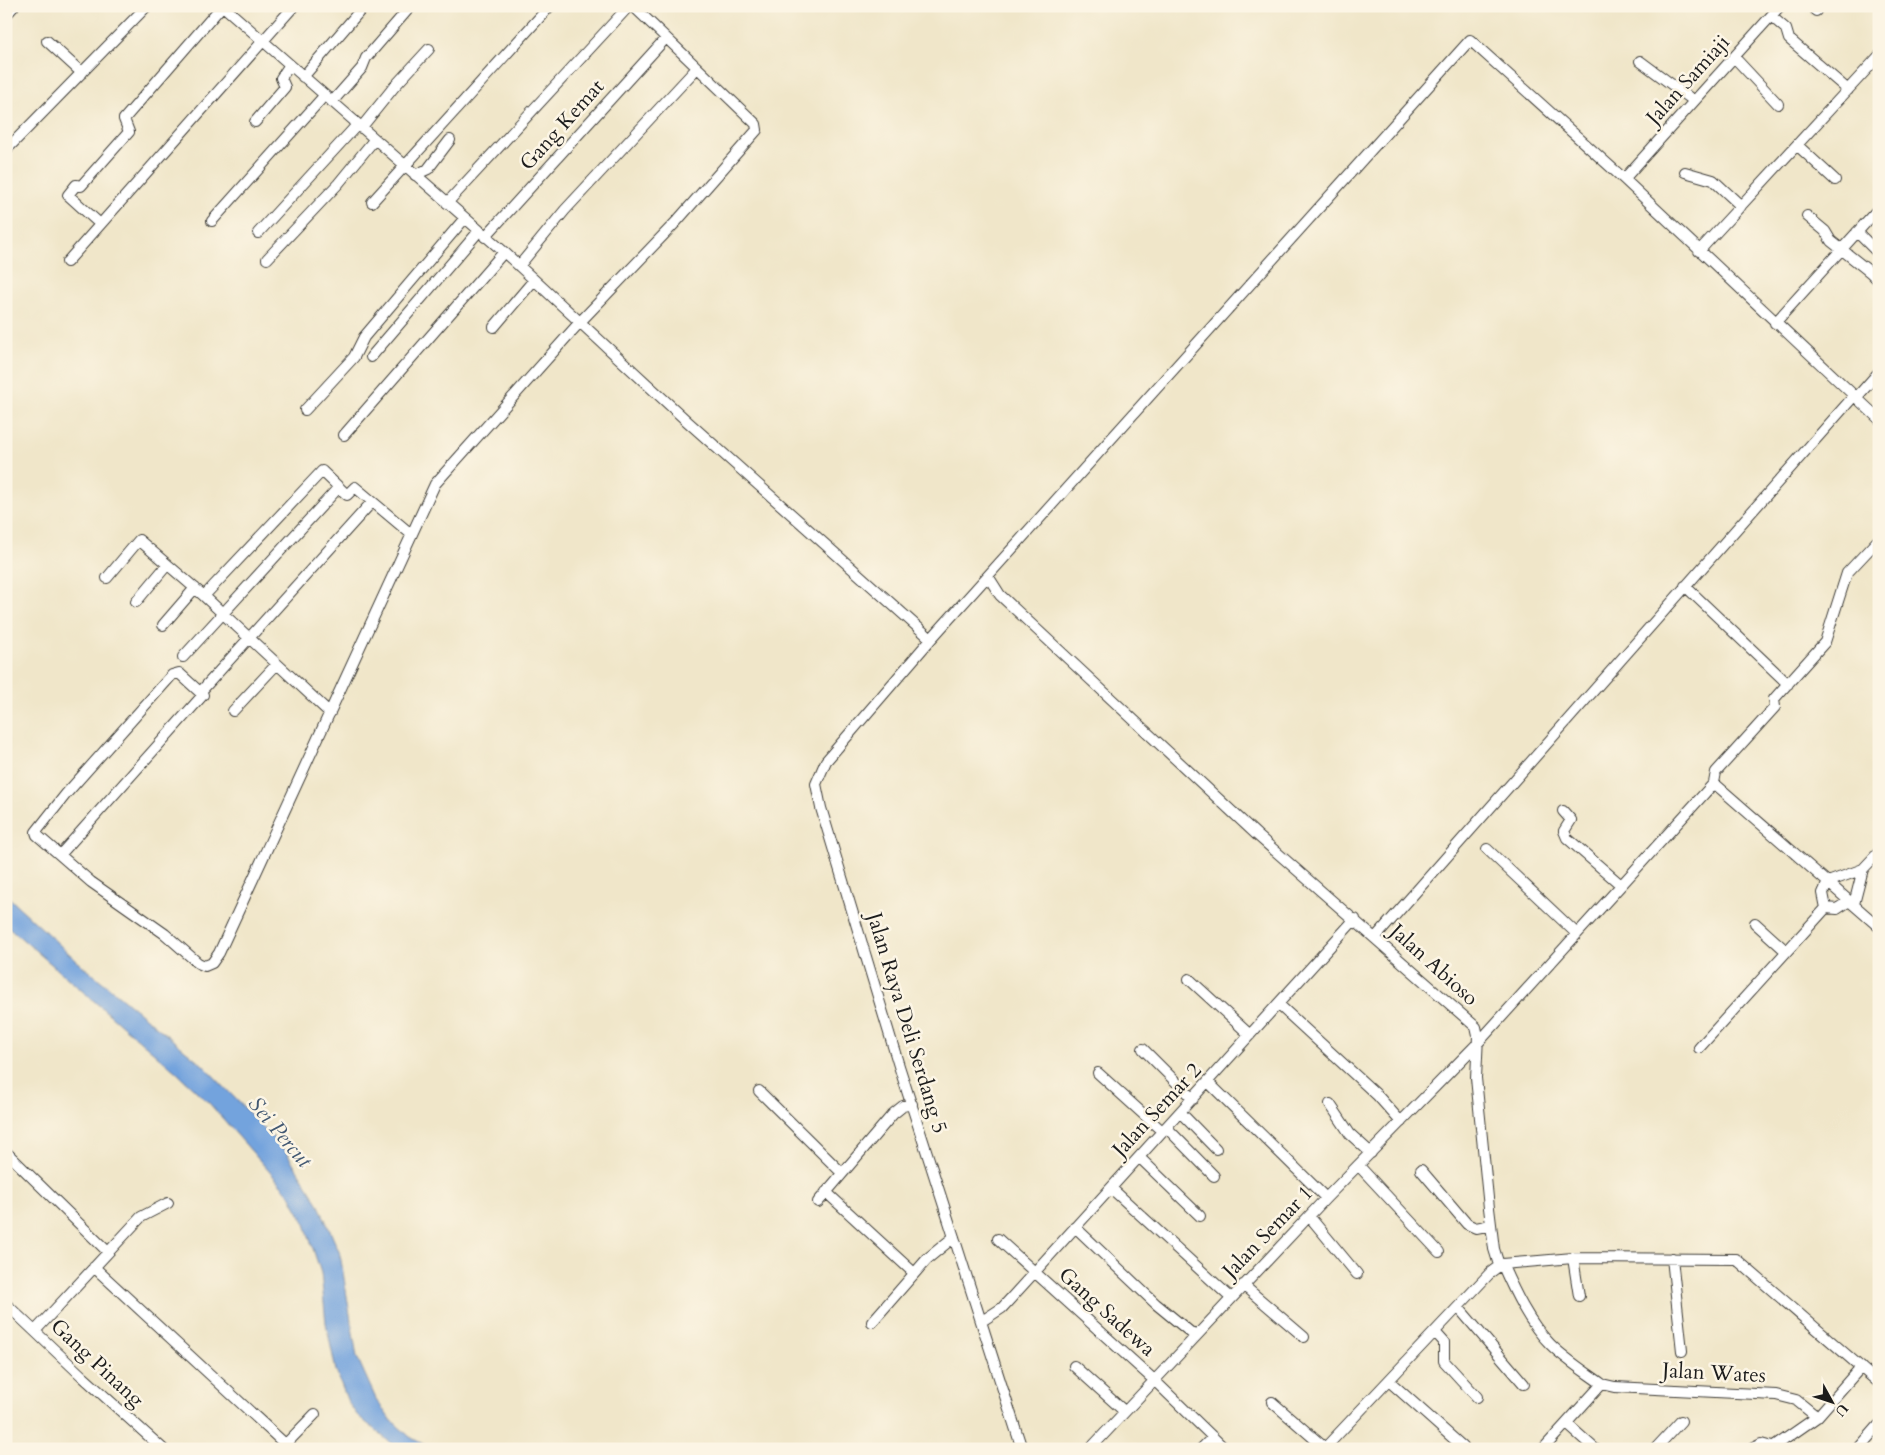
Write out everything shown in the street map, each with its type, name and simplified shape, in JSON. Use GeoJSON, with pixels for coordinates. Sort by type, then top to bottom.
{"type":"FeatureCollection","features":[{"type":"Feature","properties":{"kind":"street"},"geometry":{"type":"LineString","coordinates":[[6,15],[14,6]]}},
{"type":"Feature","properties":{"kind":"street"},"geometry":{"type":"LineString","coordinates":[[6,150],[147,6]]}},
{"type":"Feature","properties":{"kind":"street"},"geometry":{"type":"LineString","coordinates":[[100,224],[68,194],[76,185],[81,185],[129,132],[124,119],[222,6],[504,252],[931,639]]}},
{"type":"Feature","properties":{"kind":"street"},"geometry":{"type":"LineString","coordinates":[[67,262],[294,6]]}},
{"type":"Feature","properties":{"kind":"street"},"geometry":{"type":"LineString","coordinates":[[303,77],[364,6]]}},
{"type":"Feature","properties":{"kind":"street"},"geometry":{"type":"LineString","coordinates":[[332,102],[362,68],[366,58],[411,6]]}},
{"type":"Feature","properties":{"kind":"street"},"geometry":{"type":"LineString","coordinates":[[372,202],[550,6]]}},
{"type":"Feature","properties":{"kind":"street"},"geometry":{"type":"LineString","coordinates":[[60,855],[203,695],[179,673],[172,675],[36,829],[37,835],[91,882],[165,934],[198,963],[206,966],[212,963],[219,953],[330,713],[427,498],[439,478],[538,372],[580,322],[676,222],[757,130],[756,124],[631,6],[447,203]]}},
{"type":"Feature","properties":{"kind":"street","name":"Jalan Samiaji"},"geometry":{"type":"LineString","coordinates":[[1624,179],[1780,6]]}},
{"type":"Feature","properties":{"kind":"street"},"geometry":{"type":"LineString","coordinates":[[1771,16],[1786,29],[1789,38],[1848,90]]}},
{"type":"Feature","properties":{"kind":"street","name":"Gang Kemat"},"geometry":{"type":"LineString","coordinates":[[371,357],[482,234],[666,38]]}},
{"type":"Feature","properties":{"kind":"street","name":"Jalan Raya Deli Serdang 5"},"geometry":{"type":"LineString","coordinates":[[1022,1449],[983,1321],[912,1104],[821,808],[816,784],[826,761],[931,639],[1470,40],[1624,179]]}},
{"type":"Feature","properties":{"kind":"street"},"geometry":{"type":"LineString","coordinates":[[47,41],[82,73]]}},
{"type":"Feature","properties":{"kind":"street"},"geometry":{"type":"LineString","coordinates":[[258,233],[429,49]]}},
{"type":"Feature","properties":{"kind":"street"},"geometry":{"type":"LineString","coordinates":[[1699,251],[1879,56]]}},
{"type":"Feature","properties":{"kind":"street"},"geometry":{"type":"LineString","coordinates":[[1734,57],[1778,104]]}},
{"type":"Feature","properties":{"kind":"street"},"geometry":{"type":"LineString","coordinates":[[1640,61],[1694,101]]}},
{"type":"Feature","properties":{"kind":"street"},"geometry":{"type":"LineString","coordinates":[[254,122],[284,88],[281,78],[289,66]]}},
{"type":"Feature","properties":{"kind":"street"},"geometry":{"type":"LineString","coordinates":[[519,266],[565,210],[697,68]]}},
{"type":"Feature","properties":{"kind":"street"},"geometry":{"type":"LineString","coordinates":[[212,221],[324,96]]}},
{"type":"Feature","properties":{"kind":"street"},"geometry":{"type":"LineString","coordinates":[[267,259],[338,184],[374,140]]}},
{"type":"Feature","properties":{"kind":"street"},"geometry":{"type":"LineString","coordinates":[[414,175],[428,169],[450,140]]}},
{"type":"Feature","properties":{"kind":"street"},"geometry":{"type":"LineString","coordinates":[[1797,144],[1835,180]]}},
{"type":"Feature","properties":{"kind":"street"},"geometry":{"type":"LineString","coordinates":[[1685,172],[1713,180],[1741,206]]}},
{"type":"Feature","properties":{"kind":"street"},"geometry":{"type":"LineString","coordinates":[[1624,179],[1879,419]]}},
{"type":"Feature","properties":{"kind":"street"},"geometry":{"type":"LineString","coordinates":[[1775,322],[1879,208]]}},
{"type":"Feature","properties":{"kind":"street"},"geometry":{"type":"LineString","coordinates":[[1807,216],[1825,231],[1841,250],[1879,281]]}},
{"type":"Feature","properties":{"kind":"street"},"geometry":{"type":"LineString","coordinates":[[305,410],[354,357],[364,337],[465,218]]}},
{"type":"Feature","properties":{"kind":"street"},"geometry":{"type":"LineString","coordinates":[[1857,232],[1879,254]]}},
{"type":"Feature","properties":{"kind":"street"},"geometry":{"type":"LineString","coordinates":[[344,435],[504,252]]}},
{"type":"Feature","properties":{"kind":"street"},"geometry":{"type":"LineString","coordinates":[[494,327],[534,280]]}},
{"type":"Feature","properties":{"kind":"street"},"geometry":{"type":"LineString","coordinates":[[1375,938],[1685,586],[1879,372]]}},
{"type":"Feature","properties":{"kind":"street"},"geometry":{"type":"LineString","coordinates":[[204,596],[322,471],[347,496],[355,487],[411,534]]}},
{"type":"Feature","properties":{"kind":"street"},"geometry":{"type":"LineString","coordinates":[[183,657],[339,487]]}},
{"type":"Feature","properties":{"kind":"street"},"geometry":{"type":"LineString","coordinates":[[204,688],[372,502]]}},
{"type":"Feature","properties":{"kind":"street","name":"Jalan Semar 1"},"geometry":{"type":"LineString","coordinates":[[1090,1449],[1230,1298],[1471,1049],[1714,783],[1716,772],[1775,708],[1774,699],[1825,642],[1848,573],[1879,539]]}},
{"type":"Feature","properties":{"kind":"street"},"geometry":{"type":"LineString","coordinates":[[107,578],[139,540],[204,596],[330,713]]}},
{"type":"Feature","properties":{"kind":"street"},"geometry":{"type":"LineString","coordinates":[[136,602],[168,565]]}},
{"type":"Feature","properties":{"kind":"street","name":"Jalan Abioso"},"geometry":{"type":"LineString","coordinates":[[988,576],[1000,595],[1081,672],[1257,835],[1355,919],[1476,1028],[1478,1036],[1471,1049],[1476,1078],[1491,1225],[1500,1265],[1544,1337],[1570,1361],[1602,1384]]}},
{"type":"Feature","properties":{"kind":"street"},"geometry":{"type":"LineString","coordinates":[[1685,586],[1788,684]]}},
{"type":"Feature","properties":{"kind":"street"},"geometry":{"type":"LineString","coordinates":[[163,625],[195,588]]}},
{"type":"Feature","properties":{"kind":"street"},"geometry":{"type":"LineString","coordinates":[[233,711],[277,664]]}},
{"type":"Feature","properties":{"kind":"street"},"geometry":{"type":"LineString","coordinates":[[1714,783],[1879,927]]}},
{"type":"Feature","properties":{"kind":"street"},"geometry":{"type":"LineString","coordinates":[[1563,811],[1571,820],[1564,831],[1567,838],[1621,885]]}},
{"type":"Feature","properties":{"kind":"street"},"geometry":{"type":"LineString","coordinates":[[1487,849],[1577,934]]}},
{"type":"Feature","properties":{"kind":"street"},"geometry":{"type":"LineString","coordinates":[[1826,908],[1838,909],[1852,902],[1863,869],[1879,852]]}},
{"type":"Feature","properties":{"kind":"street"},"geometry":{"type":"LineString","coordinates":[[1826,908],[1823,892],[1828,882],[1863,869]]}},
{"type":"Feature","properties":{"kind":"street"},"geometry":{"type":"LineString","coordinates":[[1699,1048],[1826,908]]}},
{"type":"Feature","properties":{"kind":"street","name":"Jalan Semar 2"},"geometry":{"type":"LineString","coordinates":[[983,1321],[994,1315],[1035,1272],[1355,919]]}},
{"type":"Feature","properties":{"kind":"street"},"geometry":{"type":"LineString","coordinates":[[1755,923],[1786,951]]}},
{"type":"Feature","properties":{"kind":"street"},"geometry":{"type":"LineString","coordinates":[[1189,979],[1250,1035]]}},
{"type":"Feature","properties":{"kind":"street"},"geometry":{"type":"LineString","coordinates":[[1278,1004],[1377,1096],[1401,1122]]}},
{"type":"Feature","properties":{"kind":"street"},"geometry":{"type":"LineString","coordinates":[[1143,1049],[1193,1099]]}},
{"type":"Feature","properties":{"kind":"street"},"geometry":{"type":"LineString","coordinates":[[1098,1073],[1164,1129],[1214,1176]]}},
{"type":"Feature","properties":{"kind":"street"},"geometry":{"type":"LineString","coordinates":[[1208,1082],[1326,1198]]}},
{"type":"Feature","properties":{"kind":"street"},"geometry":{"type":"LineString","coordinates":[[758,1091],[842,1173]]}},
{"type":"Feature","properties":{"kind":"street"},"geometry":{"type":"LineString","coordinates":[[818,1202],[893,1114],[903,1106],[912,1104]]}},
{"type":"Feature","properties":{"kind":"street"},"geometry":{"type":"LineString","coordinates":[[1330,1104],[1350,1134],[1371,1153]]}},
{"type":"Feature","properties":{"kind":"street"},"geometry":{"type":"LineString","coordinates":[[1180,1112],[1216,1149]]}},
{"type":"Feature","properties":{"kind":"street"},"geometry":{"type":"LineString","coordinates":[[6,1152],[108,1252]]}},
{"type":"Feature","properties":{"kind":"street"},"geometry":{"type":"LineString","coordinates":[[1139,1156],[1200,1216]]}},
{"type":"Feature","properties":{"kind":"street"},"geometry":{"type":"LineString","coordinates":[[1359,1166],[1439,1252]]}},
{"type":"Feature","properties":{"kind":"street"},"geometry":{"type":"LineString","coordinates":[[1421,1170],[1467,1224],[1476,1228],[1491,1225]]}},
{"type":"Feature","properties":{"kind":"street"},"geometry":{"type":"LineString","coordinates":[[1111,1188],[1230,1298]]}},
{"type":"Feature","properties":{"kind":"street"},"geometry":{"type":"LineString","coordinates":[[826,1192],[914,1273]]}},
{"type":"Feature","properties":{"kind":"street"},"geometry":{"type":"LineString","coordinates":[[35,1330],[141,1217],[168,1203]]}},
{"type":"Feature","properties":{"kind":"street"},"geometry":{"type":"LineString","coordinates":[[1309,1216],[1357,1274]]}},
{"type":"Feature","properties":{"kind":"street"},"geometry":{"type":"LineString","coordinates":[[1075,1227],[1156,1304],[1195,1336]]}},
{"type":"Feature","properties":{"kind":"street"},"geometry":{"type":"LineString","coordinates":[[872,1322],[927,1258],[954,1237]]}},
{"type":"Feature","properties":{"kind":"street","name":"Gang Sadewa"},"geometry":{"type":"LineString","coordinates":[[998,1238],[1154,1380],[1225,1449]]}},
{"type":"Feature","properties":{"kind":"street"},"geometry":{"type":"LineString","coordinates":[[1573,1258],[1579,1296]]}},
{"type":"Feature","properties":{"kind":"street"},"geometry":{"type":"LineString","coordinates":[[1272,1402],[1325,1448],[1500,1265],[1573,1258],[1736,1259],[1814,1330],[1861,1367],[1879,1384]]}},
{"type":"Feature","properties":{"kind":"street"},"geometry":{"type":"LineString","coordinates":[[1672,1258],[1682,1351]]}},
{"type":"Feature","properties":{"kind":"street"},"geometry":{"type":"LineString","coordinates":[[94,1267],[283,1446],[315,1414]]}},
{"type":"Feature","properties":{"kind":"street"},"geometry":{"type":"LineString","coordinates":[[1243,1285],[1304,1337]]}},
{"type":"Feature","properties":{"kind":"street","name":"Gang Pinang"},"geometry":{"type":"LineString","coordinates":[[6,1304],[163,1449]]}},
{"type":"Feature","properties":{"kind":"street"},"geometry":{"type":"LineString","coordinates":[[1458,1307],[1524,1384]]}},
{"type":"Feature","properties":{"kind":"street"},"geometry":{"type":"LineString","coordinates":[[1435,1332],[1444,1342],[1444,1361],[1477,1397]]}},
{"type":"Feature","properties":{"kind":"street"},"geometry":{"type":"LineString","coordinates":[[1074,1366],[1124,1411]]}},
{"type":"Feature","properties":{"kind":"street"},"geometry":{"type":"LineString","coordinates":[[1751,1449],[1761,1444],[1771,1448],[1817,1417],[1861,1367]]}},
{"type":"Feature","properties":{"kind":"street"},"geometry":{"type":"LineString","coordinates":[[1389,1380],[1463,1447]]}},
{"type":"Feature","properties":{"kind":"street"},"geometry":{"type":"LineString","coordinates":[[1543,1449],[1602,1384]]}},
{"type":"Feature","properties":{"kind":"street","name":"Jalan Wates"},"geometry":{"type":"LineString","coordinates":[[1602,1384],[1615,1388],[1776,1395],[1796,1400],[1817,1417]]}},
{"type":"Feature","properties":{"kind":"street"},"geometry":{"type":"LineString","coordinates":[[1655,1449],[1681,1421]]}},
{"type":"Feature","properties":{"kind":"street"},"geometry":{"type":"LineString","coordinates":[[1567,1424],[1595,1449]]}},
{"type":"Feature","properties":{"kind":"street"},"geometry":{"type":"LineString","coordinates":[[1858,1449],[1879,1425]]}},
{"type":"Feature","properties":{"kind":"street"},"geometry":{"type":"LineString","coordinates":[[1201,1449],[1213,1437]]}},
{"type":"Feature","properties":{"kind":"water","name":"Sei Percut"},"geometry":{"type":"Polygon","coordinates":[[[6,895],[77,961],[203,1065],[285,1150],[318,1203],[340,1254],[357,1357],[376,1399],[389,1418],[410,1437],[432,1449],[398,1449],[357,1415],[348,1402],[336,1371],[326,1323],[321,1273],[305,1224],[290,1195],[210,1104],[175,1071],[6,925],[6,895]]]}}]}
